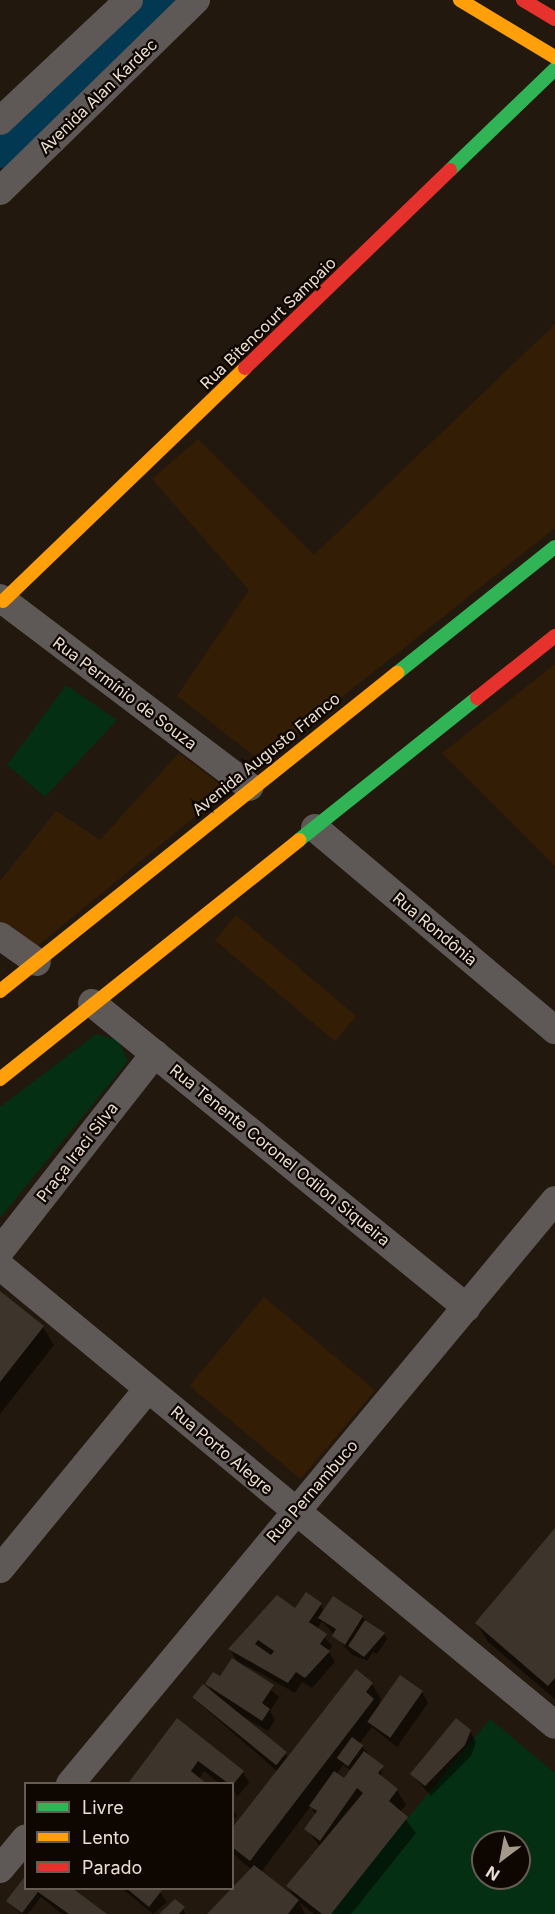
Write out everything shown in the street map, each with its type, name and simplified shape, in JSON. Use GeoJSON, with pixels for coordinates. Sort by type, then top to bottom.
{"type":"FeatureCollection","features":[{"type":"Feature","properties":{"kind":"main road"},"geometry":{"type":"LineString","coordinates":[[460,0],[555,57]]}},
{"type":"Feature","properties":{"kind":"main road"},"geometry":{"type":"LineString","coordinates":[[523,0],[555,19]]}},
{"type":"Feature","properties":{"kind":"main road","name":"Rua Bitencourt Sampaio"},"geometry":{"type":"LineString","coordinates":[[1,600],[555,69]]}},
{"type":"Feature","properties":{"kind":"main road","name":"Avenida Augusto Franco"},"geometry":{"type":"LineString","coordinates":[[0,991],[250,787],[555,547]]}},
{"type":"Feature","properties":{"kind":"main road"},"geometry":{"type":"LineString","coordinates":[[0,1079],[92,1003],[555,636]]}},
{"type":"Feature","properties":{"kind":"street"},"geometry":{"type":"LineString","coordinates":[[0,121],[129,0]]}},
{"type":"Feature","properties":{"kind":"street","name":"Avenida Alan Kardec"},"geometry":{"type":"LineString","coordinates":[[0,191],[196,0]]}},
{"type":"Feature","properties":{"kind":"street","name":"Rua Permínio de Souza"},"geometry":{"type":"LineString","coordinates":[[1,600],[250,787]]}},
{"type":"Feature","properties":{"kind":"street","name":"Rua Rondônia"},"geometry":{"type":"LineString","coordinates":[[315,828],[555,1030]]}},
{"type":"Feature","properties":{"kind":"street"},"geometry":{"type":"LineString","coordinates":[[0,936],[37,962]]}},
{"type":"Feature","properties":{"kind":"street","name":"Rua Tenente Coronel Odilon Siqueira"},"geometry":{"type":"LineString","coordinates":[[92,1003],[466,1308]]}},
{"type":"Feature","properties":{"kind":"street","name":"Praça Iraci Silva"},"geometry":{"type":"LineString","coordinates":[[0,1251],[155,1053]]}},
{"type":"Feature","properties":{"kind":"street","name":"Rua Pernambuco"},"geometry":{"type":"LineString","coordinates":[[72,1782],[295,1510],[555,1200]]}},
{"type":"Feature","properties":{"kind":"street","name":"Rua Porto Alegre"},"geometry":{"type":"LineString","coordinates":[[0,1266],[555,1725]]}},
{"type":"Feature","properties":{"kind":"street"},"geometry":{"type":"LineString","coordinates":[[0,1569],[148,1389]]}},
{"type":"Feature","properties":{"kind":"street"},"geometry":{"type":"LineString","coordinates":[[0,1869],[24,1840]]}},
{"type":"Feature","properties":{"kind":"shaded area"},"geometry":{"type":"Polygon","coordinates":[[[555,324],[555,528],[261,761],[177,696],[249,590],[152,479],[198,439],[314,555],[555,324]]]}},
{"type":"Feature","properties":{"kind":"shaded area"},"geometry":{"type":"Polygon","coordinates":[[[555,664],[555,866],[442,753],[555,664]]]}},
{"type":"Feature","properties":{"kind":"shaded area"},"geometry":{"type":"Polygon","coordinates":[[[179,753],[227,790],[34,949],[0,921],[0,881],[56,811],[100,840],[179,753]]]}},
{"type":"Feature","properties":{"kind":"shaded area"},"geometry":{"type":"Polygon","coordinates":[[[236,915],[356,1016],[335,1041],[215,940],[236,915]]]}},
{"type":"Feature","properties":{"kind":"shaded area"},"geometry":{"type":"Polygon","coordinates":[[[264,1297],[375,1390],[301,1479],[189,1386],[264,1297]]]}},
{"type":"Feature","properties":{"kind":"green space"},"geometry":{"type":"Polygon","coordinates":[[[66,685],[117,720],[45,797],[7,765],[66,685]]]}},
{"type":"Feature","properties":{"kind":"green space"},"geometry":{"type":"Polygon","coordinates":[[[96,1034],[118,1040],[128,1061],[0,1218],[0,1107],[96,1034]]]}},
{"type":"Feature","properties":{"kind":"green space"},"geometry":{"type":"Polygon","coordinates":[[[490,1719],[555,1773],[555,1914],[328,1914],[490,1719]]]}},
{"type":"Feature","properties":{"kind":"building"},"geometry":{"type":"Polygon","coordinates":[[[0,1291],[44,1326],[0,1382],[0,1291]]]}},
{"type":"Feature","properties":{"kind":"building"},"geometry":{"type":"Polygon","coordinates":[[[555,1528],[555,1678],[548,1686],[475,1623],[555,1528]]]}},
{"type":"Feature","properties":{"kind":"building"},"geometry":{"type":"Polygon","coordinates":[[[306,1592],[322,1603],[309,1622],[327,1634],[320,1644],[330,1651],[305,1678],[296,1672],[288,1683],[228,1649],[277,1595],[295,1608],[306,1592]],[[258,1640],[255,1644],[271,1655],[274,1651],[258,1640]]]}},
{"type":"Feature","properties":{"kind":"building"},"geometry":{"type":"Polygon","coordinates":[[[333,1596],[363,1616],[345,1645],[332,1636],[336,1629],[318,1618],[333,1596]]]}},
{"type":"Feature","properties":{"kind":"building"},"geometry":{"type":"Polygon","coordinates":[[[365,1620],[385,1633],[364,1657],[348,1646],[365,1620]]]}},
{"type":"Feature","properties":{"kind":"building"},"geometry":{"type":"Polygon","coordinates":[[[232,1658],[274,1685],[262,1703],[270,1709],[262,1721],[205,1684],[213,1672],[220,1676],[232,1658]]]}},
{"type":"Feature","properties":{"kind":"building"},"geometry":{"type":"Polygon","coordinates":[[[356,1669],[373,1683],[366,1692],[374,1699],[250,1861],[234,1849],[234,1825],[356,1669]]]}},
{"type":"Feature","properties":{"kind":"building"},"geometry":{"type":"Polygon","coordinates":[[[400,1675],[423,1691],[390,1738],[367,1722],[400,1675]]]}},
{"type":"Feature","properties":{"kind":"building"},"geometry":{"type":"Polygon","coordinates":[[[203,1684],[287,1752],[276,1765],[192,1697],[203,1684]]]}},
{"type":"Feature","properties":{"kind":"building"},"geometry":{"type":"Polygon","coordinates":[[[177,1718],[244,1771],[234,1784],[227,1782],[198,1761],[191,1771],[205,1782],[129,1782],[177,1718]]]}},
{"type":"Feature","properties":{"kind":"building"},"geometry":{"type":"Polygon","coordinates":[[[456,1718],[471,1730],[465,1745],[425,1786],[410,1774],[456,1718]]]}},
{"type":"Feature","properties":{"kind":"building"},"geometry":{"type":"Polygon","coordinates":[[[352,1737],[363,1745],[348,1766],[337,1758],[352,1737]]]}},
{"type":"Feature","properties":{"kind":"building"},"geometry":{"type":"Polygon","coordinates":[[[364,1751],[384,1766],[378,1773],[398,1789],[389,1801],[408,1817],[331,1914],[322,1914],[286,1886],[363,1793],[357,1788],[320,1841],[304,1829],[317,1811],[309,1806],[334,1771],[344,1778],[364,1751]]]}},
{"type":"Feature","properties":{"kind":"building"},"geometry":{"type":"Polygon","coordinates":[[[254,1865],[299,1900],[288,1914],[207,1914],[230,1890],[234,1890],[234,1886],[254,1865]]]}},
{"type":"Feature","properties":{"kind":"building"},"geometry":{"type":"Polygon","coordinates":[[[24,1878],[24,1890],[75,1890],[107,1914],[69,1914],[38,1892],[22,1913],[6,1901],[24,1878]]]}},
{"type":"Feature","properties":{"kind":"building"},"geometry":{"type":"Polygon","coordinates":[[[128,1890],[162,1890],[149,1907],[128,1890]]]}},
{"type":"Feature","properties":{"kind":"building"},"geometry":{"type":"Polygon","coordinates":[[[175,1899],[185,1907],[179,1914],[159,1914],[175,1899]]]}},
{"type":"Feature","properties":{"kind":"waterway"},"geometry":{"type":"LineString","coordinates":[[0,153],[160,0]]}},
{"type":"Feature","properties":{"kind":"traffic: fast"},"geometry":{"type":"LineString","coordinates":[[450,170],[555,69]]}},
{"type":"Feature","properties":{"kind":"traffic: fast"},"geometry":{"type":"LineString","coordinates":[[397,673],[555,547]]}},
{"type":"Feature","properties":{"kind":"traffic: fast"},"geometry":{"type":"LineString","coordinates":[[299,840],[477,698]]}},
{"type":"Feature","properties":{"kind":"traffic: slow"},"geometry":{"type":"LineString","coordinates":[[460,0],[555,57]]}},
{"type":"Feature","properties":{"kind":"traffic: slow"},"geometry":{"type":"LineString","coordinates":[[3,601],[245,368]]}},
{"type":"Feature","properties":{"kind":"traffic: slow"},"geometry":{"type":"LineString","coordinates":[[0,991],[397,673]]}},
{"type":"Feature","properties":{"kind":"traffic: slow"},"geometry":{"type":"LineString","coordinates":[[0,1079],[299,840]]}},
{"type":"Feature","properties":{"kind":"traffic: jam"},"geometry":{"type":"LineString","coordinates":[[523,0],[555,19]]}},
{"type":"Feature","properties":{"kind":"traffic: jam"},"geometry":{"type":"LineString","coordinates":[[245,368],[450,170]]}},
{"type":"Feature","properties":{"kind":"traffic: jam"},"geometry":{"type":"LineString","coordinates":[[477,698],[555,636]]}}]}
